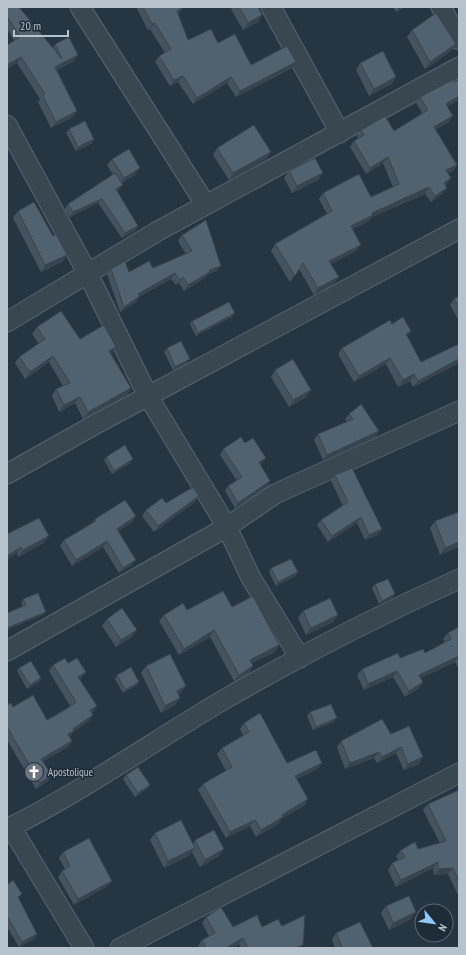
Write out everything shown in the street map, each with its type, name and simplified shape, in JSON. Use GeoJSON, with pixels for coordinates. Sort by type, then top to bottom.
{"type":"FeatureCollection","features":[{"type":"Feature","properties":{"kind":"street"},"geometry":{"type":"LineString","coordinates":[[80,7],[206,205]]}},
{"type":"Feature","properties":{"kind":"street"},"geometry":{"type":"LineString","coordinates":[[271,7],[340,133]]}},
{"type":"Feature","properties":{"kind":"street"},"geometry":{"type":"LineString","coordinates":[[441,7],[459,40]]}},
{"type":"Feature","properties":{"kind":"street"},"geometry":{"type":"LineString","coordinates":[[7,322],[206,205],[459,67]]}},
{"type":"Feature","properties":{"kind":"street"},"geometry":{"type":"LineString","coordinates":[[7,125],[88,274],[148,396],[227,527],[251,578],[300,658]]}},
{"type":"Feature","properties":{"kind":"street"},"geometry":{"type":"LineString","coordinates":[[7,474],[148,396],[459,229]]}},
{"type":"Feature","properties":{"kind":"street"},"geometry":{"type":"LineString","coordinates":[[7,651],[227,527],[275,494],[459,411]]}},
{"type":"Feature","properties":{"kind":"street"},"geometry":{"type":"LineString","coordinates":[[84,948],[9,828],[127,760],[225,700],[300,658],[406,603],[459,579]]}},
{"type":"Feature","properties":{"kind":"street"},"geometry":{"type":"LineString","coordinates":[[120,948],[459,773]]}},
{"type":"Feature","properties":{"kind":"building"},"geometry":{"type":"Polygon","coordinates":[[[7,7],[19,7],[62,59],[55,44],[69,37],[78,55],[55,67],[77,111],[56,122],[43,96],[45,94],[21,57],[7,65],[7,45],[20,37],[7,17],[7,7]]]}},
{"type":"Feature","properties":{"kind":"building"},"geometry":{"type":"Polygon","coordinates":[[[143,7],[183,7],[177,11],[188,40],[211,29],[218,43],[235,34],[251,65],[287,46],[296,62],[240,91],[231,77],[197,98],[183,76],[174,80],[159,56],[171,49],[155,23],[152,24],[143,7]]]}},
{"type":"Feature","properties":{"kind":"building"},"geometry":{"type":"Polygon","coordinates":[[[239,7],[258,7],[262,15],[248,23],[239,7]]]}},
{"type":"Feature","properties":{"kind":"building"},"geometry":{"type":"Polygon","coordinates":[[[436,13],[456,44],[430,62],[412,30],[436,13]]]}},
{"type":"Feature","properties":{"kind":"building"},"geometry":{"type":"Polygon","coordinates":[[[383,51],[396,77],[374,89],[360,63],[383,51]]]}},
{"type":"Feature","properties":{"kind":"building"},"geometry":{"type":"Polygon","coordinates":[[[459,79],[459,96],[446,104],[453,116],[434,127],[457,165],[446,170],[451,178],[444,183],[447,188],[435,196],[429,187],[372,213],[373,215],[351,226],[361,245],[329,261],[339,277],[318,288],[303,263],[295,276],[275,244],[332,211],[323,193],[359,174],[371,197],[399,184],[388,157],[370,168],[354,141],[364,135],[361,130],[385,116],[394,131],[428,110],[420,97],[452,80],[454,82],[459,79]]]}},
{"type":"Feature","properties":{"kind":"building"},"geometry":{"type":"Polygon","coordinates":[[[85,121],[94,139],[78,147],[69,129],[85,121]]]}},
{"type":"Feature","properties":{"kind":"building"},"geometry":{"type":"Polygon","coordinates":[[[254,125],[271,152],[233,173],[217,148],[254,125]]]}},
{"type":"Feature","properties":{"kind":"building"},"geometry":{"type":"Polygon","coordinates":[[[129,149],[140,168],[124,178],[112,159],[129,149]]]}},
{"type":"Feature","properties":{"kind":"building"},"geometry":{"type":"Polygon","coordinates":[[[315,158],[323,173],[297,186],[289,171],[315,158]]]}},
{"type":"Feature","properties":{"kind":"building"},"geometry":{"type":"Polygon","coordinates":[[[115,173],[123,185],[116,189],[138,226],[125,233],[102,199],[73,212],[68,204],[115,173]]]}},
{"type":"Feature","properties":{"kind":"building"},"geometry":{"type":"Polygon","coordinates":[[[34,202],[53,236],[56,234],[67,255],[45,265],[18,211],[34,202]]]}},
{"type":"Feature","properties":{"kind":"building"},"geometry":{"type":"Polygon","coordinates":[[[206,220],[221,266],[209,270],[210,272],[188,285],[183,277],[180,280],[175,273],[138,294],[140,296],[124,307],[111,269],[125,261],[129,272],[149,261],[153,268],[192,251],[182,235],[206,220]]]}},
{"type":"Feature","properties":{"kind":"building"},"geometry":{"type":"Polygon","coordinates":[[[459,296],[459,307],[454,299],[459,296]]]}},
{"type":"Feature","properties":{"kind":"building"},"geometry":{"type":"Polygon","coordinates":[[[229,302],[235,313],[198,333],[192,321],[229,302]]]}},
{"type":"Feature","properties":{"kind":"building"},"geometry":{"type":"Polygon","coordinates":[[[61,311],[80,339],[104,325],[116,347],[109,351],[131,388],[88,412],[80,397],[64,405],[56,389],[70,383],[53,356],[30,372],[19,357],[45,339],[37,327],[61,311]]]}},
{"type":"Feature","properties":{"kind":"building"},"geometry":{"type":"Polygon","coordinates":[[[403,317],[411,331],[406,334],[421,362],[459,344],[459,359],[418,381],[414,374],[403,380],[390,358],[359,376],[342,348],[390,320],[392,324],[403,317]]]}},
{"type":"Feature","properties":{"kind":"building"},"geometry":{"type":"Polygon","coordinates":[[[181,341],[190,359],[175,367],[167,348],[181,341]]]}},
{"type":"Feature","properties":{"kind":"building"},"geometry":{"type":"Polygon","coordinates":[[[293,359],[311,390],[293,400],[275,370],[293,359]]]}},
{"type":"Feature","properties":{"kind":"building"},"geometry":{"type":"Polygon","coordinates":[[[361,404],[379,431],[327,455],[318,434],[353,419],[349,414],[361,404]]]}},
{"type":"Feature","properties":{"kind":"building"},"geometry":{"type":"Polygon","coordinates":[[[241,437],[245,443],[253,438],[266,458],[259,462],[270,481],[238,503],[228,486],[242,477],[223,449],[241,437]]]}},
{"type":"Feature","properties":{"kind":"building"},"geometry":{"type":"Polygon","coordinates":[[[125,445],[133,459],[114,471],[106,457],[125,445]]]}},
{"type":"Feature","properties":{"kind":"building"},"geometry":{"type":"Polygon","coordinates":[[[352,468],[382,529],[369,535],[361,517],[332,536],[321,520],[348,502],[335,475],[352,468]]]}},
{"type":"Feature","properties":{"kind":"building"},"geometry":{"type":"Polygon","coordinates":[[[193,487],[199,496],[158,526],[146,510],[162,498],[166,503],[193,487]]]}},
{"type":"Feature","properties":{"kind":"building"},"geometry":{"type":"Polygon","coordinates":[[[125,500],[136,516],[117,529],[136,560],[123,568],[107,541],[76,560],[64,540],[96,521],[95,519],[125,500]]]}},
{"type":"Feature","properties":{"kind":"building"},"geometry":{"type":"Polygon","coordinates":[[[459,512],[459,542],[445,548],[435,521],[459,512]]]}},
{"type":"Feature","properties":{"kind":"building"},"geometry":{"type":"Polygon","coordinates":[[[39,518],[49,536],[23,550],[21,547],[7,556],[7,534],[39,518]]]}},
{"type":"Feature","properties":{"kind":"building"},"geometry":{"type":"Polygon","coordinates":[[[291,559],[298,572],[278,582],[271,568],[291,559]]]}},
{"type":"Feature","properties":{"kind":"building"},"geometry":{"type":"Polygon","coordinates":[[[388,579],[395,594],[382,601],[375,584],[388,579]]]}},
{"type":"Feature","properties":{"kind":"building"},"geometry":{"type":"Polygon","coordinates":[[[223,591],[232,607],[253,596],[279,645],[250,660],[253,666],[239,675],[214,630],[184,649],[164,615],[183,603],[187,610],[223,591]]]}},
{"type":"Feature","properties":{"kind":"building"},"geometry":{"type":"Polygon","coordinates":[[[38,593],[46,612],[7,628],[7,613],[26,605],[23,599],[38,593]]]}},
{"type":"Feature","properties":{"kind":"building"},"geometry":{"type":"Polygon","coordinates":[[[330,598],[338,615],[311,628],[303,611],[330,598]]]}},
{"type":"Feature","properties":{"kind":"building"},"geometry":{"type":"Polygon","coordinates":[[[122,608],[137,630],[121,640],[107,619],[122,608]]]}},
{"type":"Feature","properties":{"kind":"building"},"geometry":{"type":"Polygon","coordinates":[[[459,627],[459,656],[419,675],[423,682],[409,691],[397,671],[368,684],[362,669],[398,653],[400,658],[423,649],[425,653],[451,639],[448,633],[459,627]]]}},
{"type":"Feature","properties":{"kind":"building"},"geometry":{"type":"Polygon","coordinates":[[[170,654],[186,686],[177,691],[180,698],[165,706],[146,666],[170,654]]]}},
{"type":"Feature","properties":{"kind":"building"},"geometry":{"type":"Polygon","coordinates":[[[65,658],[68,663],[77,658],[86,672],[78,677],[97,706],[90,710],[93,715],[73,729],[74,731],[68,734],[72,741],[41,759],[52,775],[40,783],[7,727],[7,705],[11,703],[13,707],[33,695],[47,720],[76,702],[53,665],[65,658]]]}},
{"type":"Feature","properties":{"kind":"building"},"geometry":{"type":"Polygon","coordinates":[[[31,661],[41,678],[30,685],[19,668],[31,661]]]}},
{"type":"Feature","properties":{"kind":"building"},"geometry":{"type":"Polygon","coordinates":[[[131,667],[139,682],[125,690],[117,675],[131,667]]]}},
{"type":"Feature","properties":{"kind":"building"},"geometry":{"type":"Polygon","coordinates":[[[331,704],[337,718],[316,727],[310,712],[331,704]]]}},
{"type":"Feature","properties":{"kind":"building"},"geometry":{"type":"Polygon","coordinates":[[[260,713],[287,763],[316,750],[322,763],[295,776],[308,799],[282,815],[283,817],[261,830],[255,820],[230,832],[203,784],[232,767],[222,748],[249,732],[244,723],[260,713]]]}},
{"type":"Feature","properties":{"kind":"building"},"geometry":{"type":"Polygon","coordinates":[[[382,719],[391,734],[409,726],[423,757],[408,764],[401,747],[382,757],[379,752],[350,763],[341,741],[382,719]]]}},
{"type":"Feature","properties":{"kind":"building"},"geometry":{"type":"Polygon","coordinates":[[[138,767],[150,785],[138,793],[126,775],[138,767]]]}},
{"type":"Feature","properties":{"kind":"building"},"geometry":{"type":"Polygon","coordinates":[[[459,790],[459,881],[453,868],[438,869],[438,862],[401,880],[392,863],[405,857],[401,850],[415,842],[418,849],[446,841],[428,804],[459,790]]]}},
{"type":"Feature","properties":{"kind":"building"},"geometry":{"type":"Polygon","coordinates":[[[181,820],[195,848],[168,861],[155,833],[181,820]]]}},
{"type":"Feature","properties":{"kind":"building"},"geometry":{"type":"Polygon","coordinates":[[[214,830],[224,849],[205,860],[195,840],[214,830]]]}},
{"type":"Feature","properties":{"kind":"building"},"geometry":{"type":"Polygon","coordinates":[[[89,838],[112,881],[78,899],[62,871],[70,866],[63,852],[89,838]]]}},
{"type":"Feature","properties":{"kind":"building"},"geometry":{"type":"Polygon","coordinates":[[[13,880],[22,894],[18,897],[37,934],[22,942],[7,916],[7,885],[13,880]]]}},
{"type":"Feature","properties":{"kind":"building"},"geometry":{"type":"Polygon","coordinates":[[[409,896],[414,907],[414,913],[393,923],[386,906],[409,896]]]}},
{"type":"Feature","properties":{"kind":"building"},"geometry":{"type":"Polygon","coordinates":[[[221,907],[233,927],[257,915],[262,927],[278,919],[282,926],[305,915],[303,945],[295,948],[248,948],[243,938],[226,948],[206,948],[202,940],[215,933],[206,917],[221,907]]]}},
{"type":"Feature","properties":{"kind":"building"},"geometry":{"type":"Polygon","coordinates":[[[360,922],[373,948],[343,948],[336,933],[360,922]]]}},
{"type":"Feature","properties":{"kind":"place","name":"Apostolique"},"geometry":{"type":"Point","coordinates":[34,772]}}]}
